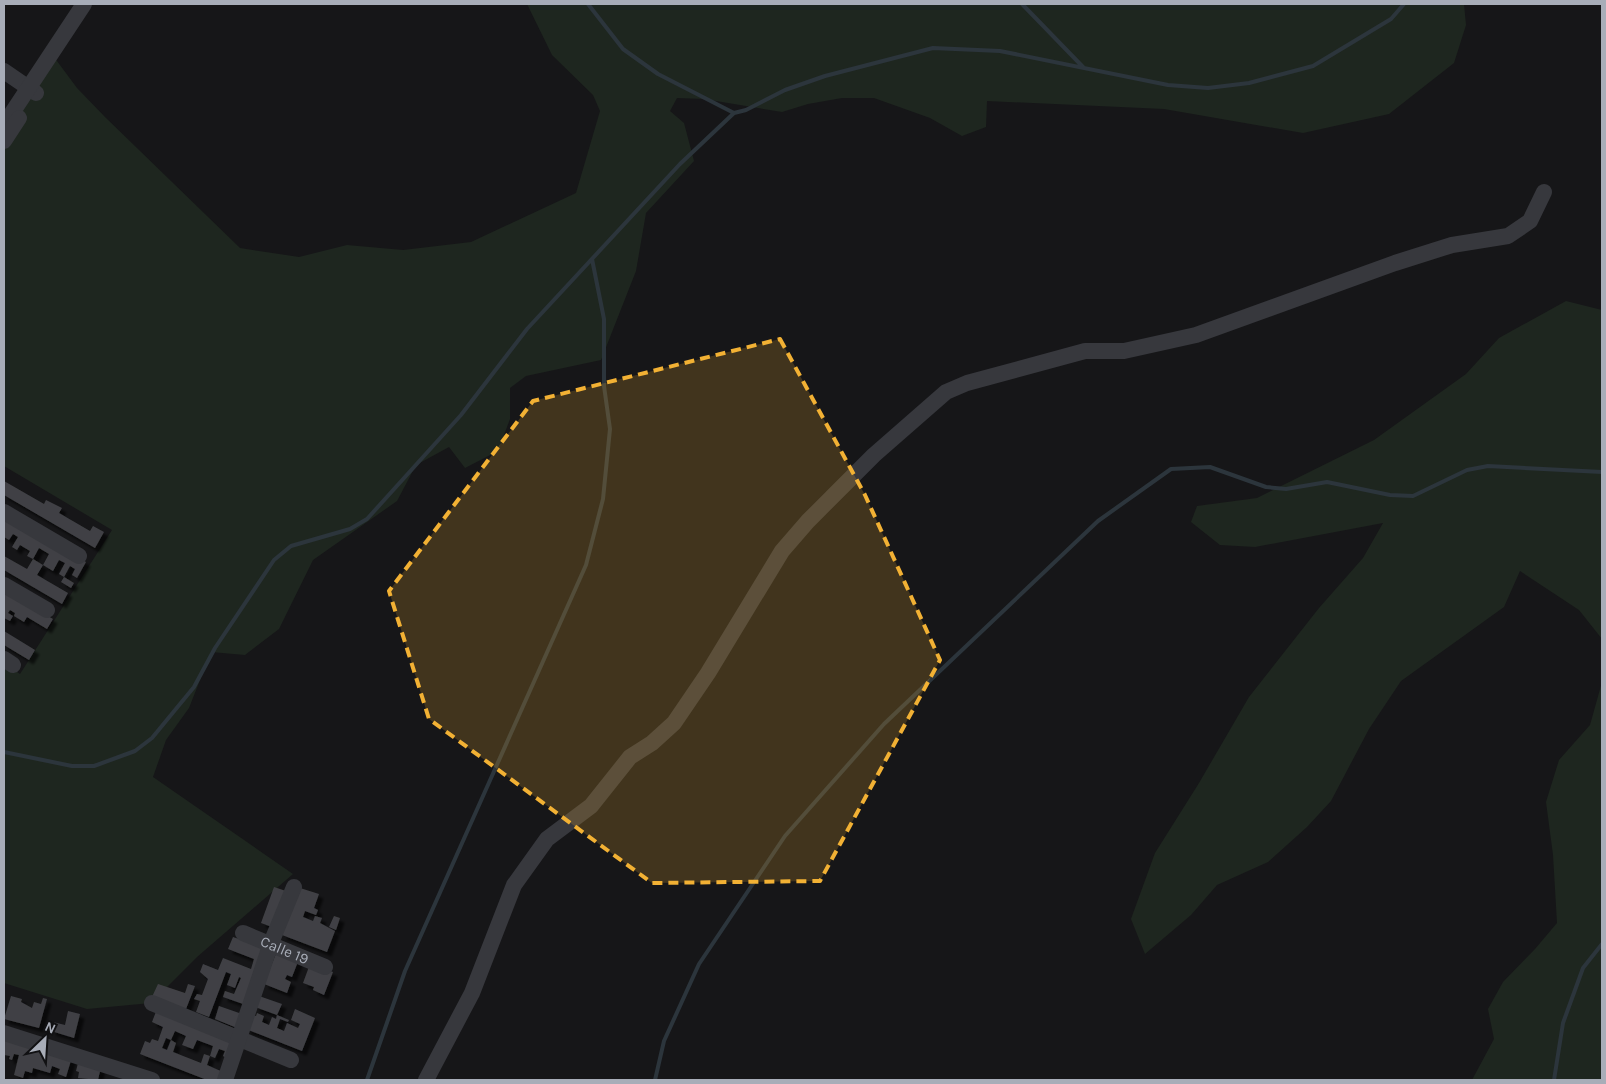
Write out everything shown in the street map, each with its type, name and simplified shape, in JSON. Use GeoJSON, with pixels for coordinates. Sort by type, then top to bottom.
{"type":"FeatureCollection","features":[{"type":"Feature","properties":{"kind":"street"},"geometry":{"type":"LineString","coordinates":[[4,125],[84,4]]}},
{"type":"Feature","properties":{"kind":"street"},"geometry":{"type":"LineString","coordinates":[[4,71],[36,92],[4,141]]}},
{"type":"Feature","properties":{"kind":"street"},"geometry":{"type":"LineString","coordinates":[[426,1080],[472,993],[514,885],[547,839],[591,806],[630,757],[652,743],[674,723],[708,673],[782,551],[808,521],[874,455],[946,392],[967,383],[1084,351],[1124,351],[1196,336],[1279,303],[1404,260],[1452,245],[1508,236],[1530,222],[1544,192]]}},
{"type":"Feature","properties":{"kind":"street"},"geometry":{"type":"LineString","coordinates":[[4,512],[79,556]]}},
{"type":"Feature","properties":{"kind":"street"},"geometry":{"type":"LineString","coordinates":[[4,585],[47,610]]}},
{"type":"Feature","properties":{"kind":"street"},"geometry":{"type":"LineString","coordinates":[[225,1080],[237,1038],[271,943],[294,887]]}},
{"type":"Feature","properties":{"kind":"street","name":"Calle 19"},"geometry":{"type":"LineString","coordinates":[[243,932],[325,967]]}},
{"type":"Feature","properties":{"kind":"street"},"geometry":{"type":"LineString","coordinates":[[152,1003],[291,1060]]}},
{"type":"Feature","properties":{"kind":"street"},"geometry":{"type":"LineString","coordinates":[[4,1033],[121,1075],[152,1080]]}},
{"type":"Feature","properties":{"kind":"highlighted area"},"geometry":{"type":"Polygon","coordinates":[[[780,339],[865,495],[940,660],[820,881],[652,883],[429,719],[389,591],[533,401],[780,339]]]}},
{"type":"Feature","properties":{"kind":"shaded area"},"geometry":{"type":"Polygon","coordinates":[[[527,4],[1464,4],[1466,25],[1454,63],[1389,114],[1303,133],[1164,109],[987,101],[986,127],[962,136],[930,118],[874,98],[842,98],[808,104],[782,112],[704,99],[677,98],[670,111],[684,123],[694,161],[646,213],[636,271],[601,360],[526,376],[510,388],[510,419],[498,451],[465,468],[449,447],[416,465],[397,501],[313,560],[279,629],[245,655],[211,652],[189,708],[166,740],[153,777],[293,874],[197,957],[151,1003],[87,1009],[4,983],[4,663],[20,674],[112,530],[4,466],[4,133],[54,57],[77,88],[105,117],[240,248],[299,257],[347,245],[403,250],[471,242],[576,193],[600,111],[593,95],[552,55],[527,4]]]}},
{"type":"Feature","properties":{"kind":"shaded area"},"geometry":{"type":"Polygon","coordinates":[[[1566,301],[1602,310],[1602,639],[1579,610],[1520,571],[1504,607],[1401,681],[1369,729],[1331,801],[1307,827],[1268,862],[1217,885],[1191,915],[1145,954],[1131,919],[1155,853],[1199,783],[1249,697],[1319,608],[1363,558],[1383,523],[1255,547],[1220,545],[1191,522],[1197,506],[1257,498],[1374,440],[1466,374],[1499,338],[1566,301]]]}},
{"type":"Feature","properties":{"kind":"shaded area"},"geometry":{"type":"Polygon","coordinates":[[[1602,682],[1602,1080],[1472,1080],[1494,1039],[1488,1009],[1503,982],[1557,923],[1553,855],[1546,802],[1559,760],[1590,725],[1602,682]]]}},
{"type":"Feature","properties":{"kind":"building"},"geometry":{"type":"Polygon","coordinates":[[[4,481],[44,504],[46,500],[62,508],[59,513],[90,531],[93,526],[104,532],[95,548],[4,495],[4,481]]]}},
{"type":"Feature","properties":{"kind":"building"},"geometry":{"type":"Polygon","coordinates":[[[4,515],[86,562],[77,578],[72,575],[75,569],[70,566],[64,577],[59,574],[65,563],[59,560],[53,571],[43,565],[49,554],[39,548],[33,559],[27,556],[30,551],[20,545],[17,550],[12,547],[18,537],[13,534],[9,540],[4,537],[4,515]]]}},
{"type":"Feature","properties":{"kind":"building"},"geometry":{"type":"Polygon","coordinates":[[[4,556],[27,569],[33,559],[43,565],[37,575],[68,593],[62,604],[4,570],[4,556]]]}},
{"type":"Feature","properties":{"kind":"building"},"geometry":{"type":"Polygon","coordinates":[[[64,577],[74,583],[71,588],[61,582],[64,577]]]}},
{"type":"Feature","properties":{"kind":"building"},"geometry":{"type":"Polygon","coordinates":[[[4,590],[53,619],[47,629],[27,617],[24,622],[14,616],[15,613],[10,610],[8,613],[13,616],[10,621],[4,618],[4,590]]]}},
{"type":"Feature","properties":{"kind":"building"},"geometry":{"type":"Polygon","coordinates":[[[4,631],[35,650],[29,660],[4,645],[4,631]]]}},
{"type":"Feature","properties":{"kind":"building"},"geometry":{"type":"Polygon","coordinates":[[[274,887],[286,891],[272,927],[261,923],[274,887]]]}},
{"type":"Feature","properties":{"kind":"building"},"geometry":{"type":"Polygon","coordinates":[[[300,888],[319,894],[314,908],[318,910],[316,915],[305,911],[303,917],[313,921],[315,916],[322,918],[320,923],[335,931],[327,952],[282,935],[300,888]]]}},
{"type":"Feature","properties":{"kind":"building"},"geometry":{"type":"Polygon","coordinates":[[[334,916],[340,918],[336,930],[329,927],[334,916]]]}},
{"type":"Feature","properties":{"kind":"building"},"geometry":{"type":"Polygon","coordinates":[[[233,937],[267,949],[246,1005],[223,997],[225,991],[234,994],[241,978],[239,977],[235,988],[227,985],[231,974],[226,972],[209,1017],[196,1012],[200,1001],[194,999],[197,994],[202,995],[208,979],[200,972],[203,964],[218,970],[223,958],[251,969],[254,959],[228,949],[233,937]]]}},
{"type":"Feature","properties":{"kind":"building"},"geometry":{"type":"Polygon","coordinates":[[[277,951],[299,959],[292,977],[287,975],[285,979],[291,982],[287,993],[264,984],[277,951]]]}},
{"type":"Feature","properties":{"kind":"building"},"geometry":{"type":"Polygon","coordinates":[[[310,964],[333,972],[324,995],[313,990],[314,987],[303,983],[310,964]]]}},
{"type":"Feature","properties":{"kind":"building"},"geometry":{"type":"Polygon","coordinates":[[[158,984],[185,993],[188,984],[195,986],[186,1009],[152,997],[158,984]]]}},
{"type":"Feature","properties":{"kind":"building"},"geometry":{"type":"Polygon","coordinates":[[[11,996],[22,999],[21,1002],[32,1008],[34,1002],[41,1004],[43,998],[47,999],[39,1028],[4,1019],[11,996]]]}},
{"type":"Feature","properties":{"kind":"building"},"geometry":{"type":"Polygon","coordinates":[[[259,996],[282,1004],[277,1015],[255,1007],[259,996]]]}},
{"type":"Feature","properties":{"kind":"building"},"geometry":{"type":"Polygon","coordinates":[[[219,1006],[242,1014],[237,1028],[215,1019],[219,1006]]]}},
{"type":"Feature","properties":{"kind":"building"},"geometry":{"type":"Polygon","coordinates":[[[157,1009],[235,1040],[228,1059],[223,1056],[225,1051],[219,1049],[215,1058],[210,1056],[207,1065],[223,1072],[220,1080],[207,1080],[140,1054],[145,1041],[150,1043],[152,1039],[158,1041],[163,1027],[152,1022],[157,1009]],[[175,1031],[171,1040],[176,1043],[173,1052],[201,1063],[204,1054],[210,1056],[213,1046],[197,1040],[193,1049],[182,1045],[186,1036],[175,1031]],[[166,1038],[162,1048],[167,1050],[171,1040],[166,1038]]]}},
{"type":"Feature","properties":{"kind":"building"},"geometry":{"type":"Polygon","coordinates":[[[295,1009],[315,1018],[302,1051],[246,1029],[252,1015],[256,1016],[257,1013],[264,1016],[262,1022],[269,1025],[272,1017],[276,1019],[277,1015],[289,1020],[288,1022],[280,1019],[277,1028],[284,1031],[287,1023],[298,1028],[300,1024],[291,1020],[295,1009]]]}},
{"type":"Feature","properties":{"kind":"building"},"geometry":{"type":"Polygon","coordinates":[[[68,1011],[80,1014],[74,1038],[51,1031],[53,1022],[65,1025],[68,1011]]]}},
{"type":"Feature","properties":{"kind":"building"},"geometry":{"type":"Polygon","coordinates":[[[4,1035],[72,1057],[66,1077],[58,1074],[60,1069],[52,1066],[50,1073],[33,1068],[32,1073],[25,1071],[23,1078],[14,1075],[19,1055],[14,1054],[12,1060],[9,1059],[10,1056],[4,1055],[4,1035]]]}},
{"type":"Feature","properties":{"kind":"building"},"geometry":{"type":"Polygon","coordinates":[[[79,1059],[101,1067],[98,1080],[78,1078],[79,1072],[76,1071],[79,1059]]]}},
{"type":"Feature","properties":{"kind":"waterway"},"geometry":{"type":"LineString","coordinates":[[588,4],[623,49],[658,74],[734,113]]}},
{"type":"Feature","properties":{"kind":"waterway"},"geometry":{"type":"LineString","coordinates":[[1022,4],[1083,67]]}},
{"type":"Feature","properties":{"kind":"waterway"},"geometry":{"type":"LineString","coordinates":[[4,752],[72,766],[94,766],[135,751],[152,738],[194,687],[215,648],[274,560],[291,546],[350,529],[367,519],[461,415],[527,329],[680,164],[734,113],[746,110],[785,90],[825,76],[933,48],[1000,51],[1168,85],[1208,88],[1249,83],[1313,66],[1391,19],[1404,4]]}},
{"type":"Feature","properties":{"kind":"waterway"},"geometry":{"type":"LineString","coordinates":[[367,1080],[405,971],[586,565],[603,499],[610,429],[604,386],[604,319],[592,259]]}},
{"type":"Feature","properties":{"kind":"waterway"},"geometry":{"type":"LineString","coordinates":[[655,1080],[664,1041],[699,964],[785,836],[884,724],[1098,521],[1171,469],[1210,467],[1266,487],[1286,489],[1327,482],[1390,495],[1413,496],[1467,470],[1488,466],[1602,472]]}},
{"type":"Feature","properties":{"kind":"waterway"},"geometry":{"type":"LineString","coordinates":[[1554,1080],[1563,1023],[1583,968],[1602,944]]}}]}
